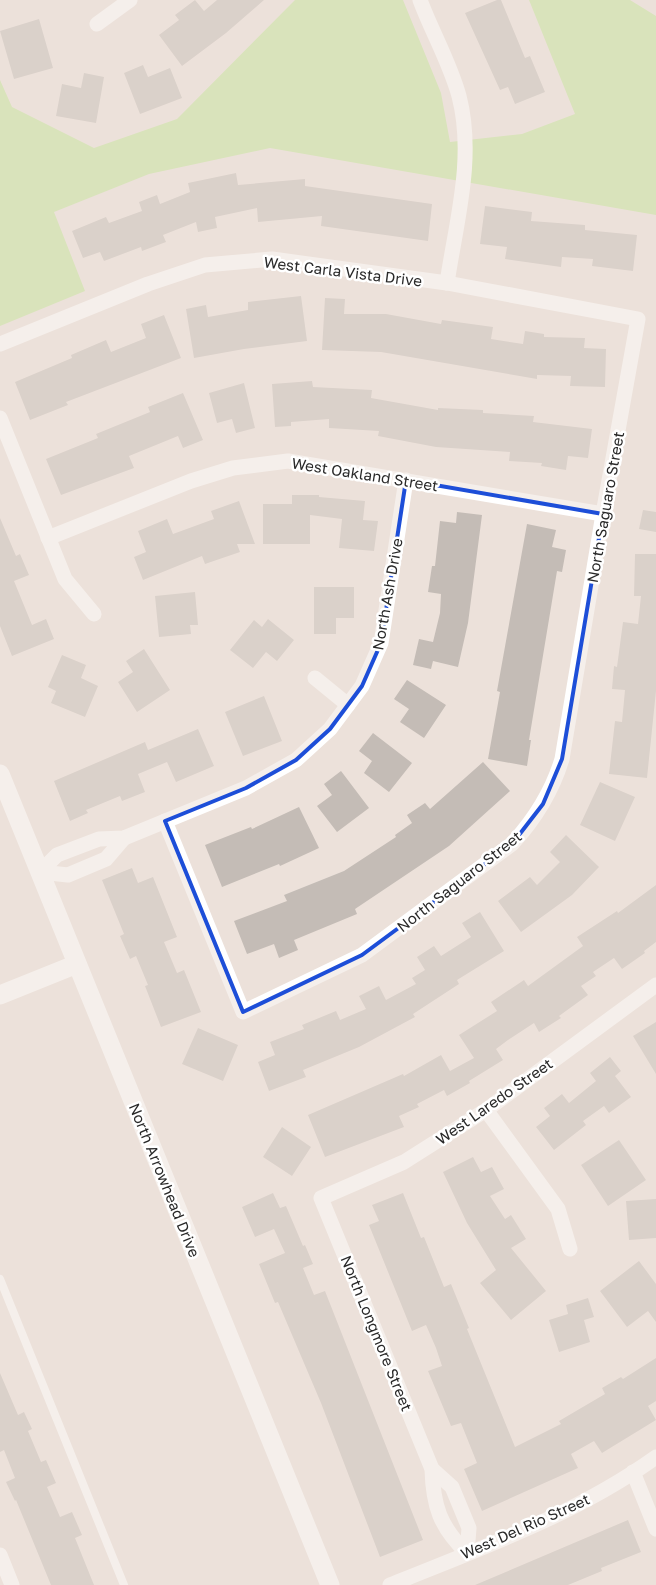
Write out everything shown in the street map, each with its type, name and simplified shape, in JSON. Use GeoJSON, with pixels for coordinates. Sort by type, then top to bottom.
{"type":"FeatureCollection","features":[{"type":"Feature","properties":{"kind":"street"},"geometry":{"type":"LineString","coordinates":[[97,24],[130,0]]}},
{"type":"Feature","properties":{"kind":"street"},"geometry":{"type":"LineString","coordinates":[[420,0],[459,97],[462,122],[466,167],[448,283]]}},
{"type":"Feature","properties":{"kind":"street","name":"West Carla Vista Drive"},"geometry":{"type":"LineString","coordinates":[[0,344],[148,284],[205,265],[272,259],[448,283],[638,319]]}},
{"type":"Feature","properties":{"kind":"street","name":"North Saguaro Street"},"geometry":{"type":"LineString","coordinates":[[165,821],[242,1012],[336,968],[377,944],[512,844],[531,824],[555,782],[562,760],[638,319]]}},
{"type":"Feature","properties":{"kind":"street"},"geometry":{"type":"LineString","coordinates":[[0,418],[65,579],[94,614]]}},
{"type":"Feature","properties":{"kind":"street","name":"West Oakland Street"},"geometry":{"type":"LineString","coordinates":[[48,538],[191,481],[233,468],[288,460],[603,514]]}},
{"type":"Feature","properties":{"kind":"street","name":"North Ash Drive"},"geometry":{"type":"LineString","coordinates":[[40,872],[58,855],[99,839],[124,838],[246,788],[296,760],[330,729],[362,686],[380,643],[406,480]]}},
{"type":"Feature","properties":{"kind":"street"},"geometry":{"type":"LineString","coordinates":[[315,678],[348,705]]}},
{"type":"Feature","properties":{"kind":"street","name":"North Arrowhead Drive"},"geometry":{"type":"LineString","coordinates":[[0,774],[330,1585]]}},
{"type":"Feature","properties":{"kind":"street","name":"North Ash Drive"},"geometry":{"type":"LineString","coordinates":[[40,872],[68,874],[106,859],[124,838]]}},
{"type":"Feature","properties":{"kind":"street"},"geometry":{"type":"LineString","coordinates":[[0,995],[77,964]]}},
{"type":"Feature","properties":{"kind":"street","name":"West Laredo Street"},"geometry":{"type":"LineString","coordinates":[[321,1198],[404,1162],[486,1110],[656,985]]}},
{"type":"Feature","properties":{"kind":"street"},"geometry":{"type":"LineString","coordinates":[[486,1110],[558,1209],[570,1249]]}},
{"type":"Feature","properties":{"kind":"street","name":"North Longmore Street"},"geometry":{"type":"LineString","coordinates":[[321,1198],[432,1469],[433,1496],[449,1535],[467,1553]]}},
{"type":"Feature","properties":{"kind":"street","name":"West Del Rio Street"},"geometry":{"type":"LineString","coordinates":[[390,1585],[547,1520],[633,1472],[654,1464]]}},
{"type":"Feature","properties":{"kind":"street","name":"North Longmore Street"},"geometry":{"type":"LineString","coordinates":[[432,1469],[452,1487],[469,1528],[467,1553]]}},
{"type":"Feature","properties":{"kind":"street"},"geometry":{"type":"LineString","coordinates":[[633,1472],[656,1529]]}},
{"type":"Feature","properties":{"kind":"street"},"geometry":{"type":"LineString","coordinates":[[0,1555],[12,1585]]}},
{"type":"Feature","properties":{"kind":"lane"},"geometry":{"type":"LineString","coordinates":[[0,1279],[124,1585]]}},
{"type":"Feature","properties":{"kind":"highlighted area"},"geometry":{"type":"Polygon","coordinates":[[[406,480],[603,514],[562,759],[543,804],[512,844],[362,955],[243,1012],[165,821],[246,788],[296,760],[330,729],[362,686],[381,643],[406,480]]]}},
{"type":"Feature","properties":{"kind":"green space"},"geometry":{"type":"Polygon","coordinates":[[[295,0],[403,0],[441,93],[450,142],[522,134],[575,114],[529,0],[630,0],[656,16],[656,215],[270,148],[149,174],[54,212],[85,291],[0,326],[0,80],[12,107],[94,148],[177,119],[295,0]]]}},
{"type":"Feature","properties":{"kind":"building"},"geometry":{"type":"Polygon","coordinates":[[[195,0],[204,11],[217,0],[264,0],[226,33],[182,66],[159,35],[179,20],[175,15],[195,0]]]}},
{"type":"Feature","properties":{"kind":"building"},"geometry":{"type":"Polygon","coordinates":[[[501,0],[525,58],[530,56],[545,92],[515,104],[508,87],[500,90],[465,13],[501,0]]]}},
{"type":"Feature","properties":{"kind":"building"},"geometry":{"type":"Polygon","coordinates":[[[39,19],[53,68],[14,79],[0,31],[39,19]]]}},
{"type":"Feature","properties":{"kind":"building"},"geometry":{"type":"Polygon","coordinates":[[[143,65],[148,77],[170,68],[182,98],[140,114],[124,73],[143,65]]]}},
{"type":"Feature","properties":{"kind":"building"},"geometry":{"type":"Polygon","coordinates":[[[84,73],[104,77],[96,123],[56,116],[62,84],[81,88],[84,73]]]}},
{"type":"Feature","properties":{"kind":"building"},"geometry":{"type":"Polygon","coordinates":[[[236,173],[238,185],[305,179],[305,186],[432,204],[428,241],[321,226],[322,216],[258,222],[257,208],[215,217],[217,228],[198,232],[196,222],[163,235],[166,242],[142,251],[141,247],[104,261],[100,252],[83,258],[72,231],[106,217],[109,223],[142,211],[139,202],[157,195],[160,204],[190,192],[188,183],[236,173]]]}},
{"type":"Feature","properties":{"kind":"building"},"geometry":{"type":"Polygon","coordinates":[[[485,206],[532,212],[531,221],[585,225],[585,230],[637,235],[633,271],[592,266],[593,259],[562,257],[561,267],[505,259],[507,247],[480,244],[485,206]]]}},
{"type":"Feature","properties":{"kind":"building"},"geometry":{"type":"Polygon","coordinates":[[[301,296],[307,341],[194,358],[186,309],[206,305],[208,317],[248,310],[248,302],[301,296]]]}},
{"type":"Feature","properties":{"kind":"building"},"geometry":{"type":"Polygon","coordinates":[[[325,298],[345,299],[344,314],[386,314],[441,324],[442,320],[493,327],[491,339],[523,344],[525,331],[544,334],[544,337],[585,338],[584,348],[606,349],[605,387],[570,386],[571,376],[537,375],[537,379],[381,352],[322,350],[325,298]]]}},
{"type":"Feature","properties":{"kind":"building"},"geometry":{"type":"Polygon","coordinates":[[[164,315],[181,358],[66,402],[68,405],[30,420],[15,382],[72,358],[71,355],[106,340],[111,352],[146,338],[141,324],[164,315]]]}},
{"type":"Feature","properties":{"kind":"building"},"geometry":{"type":"Polygon","coordinates":[[[312,381],[313,387],[372,390],[371,398],[438,410],[438,408],[483,410],[483,413],[534,416],[533,422],[592,429],[588,458],[568,456],[566,470],[541,466],[542,463],[509,461],[510,452],[436,447],[378,436],[379,431],[329,428],[329,419],[291,422],[291,426],[275,427],[272,384],[312,381]]]}},
{"type":"Feature","properties":{"kind":"building"},"geometry":{"type":"Polygon","coordinates":[[[244,383],[255,428],[236,433],[232,419],[217,423],[209,393],[244,383]]]}},
{"type":"Feature","properties":{"kind":"building"},"geometry":{"type":"Polygon","coordinates":[[[183,393],[203,440],[183,448],[178,436],[129,456],[134,468],[61,495],[46,459],[98,438],[96,434],[150,412],[148,407],[183,393]]]}},
{"type":"Feature","properties":{"kind":"building"},"geometry":{"type":"Polygon","coordinates":[[[292,495],[319,495],[319,497],[365,501],[363,520],[378,521],[374,551],[339,548],[342,519],[310,515],[310,544],[263,544],[263,504],[292,504],[292,495]]]}},
{"type":"Feature","properties":{"kind":"building"},"geometry":{"type":"Polygon","coordinates":[[[239,501],[255,544],[237,544],[240,552],[205,564],[202,556],[143,580],[134,557],[146,552],[138,531],[167,519],[173,534],[214,519],[211,511],[239,501]]]}},
{"type":"Feature","properties":{"kind":"building"},"geometry":{"type":"Polygon","coordinates":[[[643,510],[656,512],[656,532],[639,529],[643,510]]]}},
{"type":"Feature","properties":{"kind":"building"},"geometry":{"type":"Polygon","coordinates":[[[457,512],[482,515],[468,623],[458,667],[433,661],[431,669],[413,665],[419,639],[433,642],[440,613],[441,594],[428,592],[432,566],[435,566],[440,521],[456,523],[457,512]]]}},
{"type":"Feature","properties":{"kind":"building"},"geometry":{"type":"Polygon","coordinates":[[[0,518],[16,556],[20,554],[29,575],[14,581],[32,625],[46,619],[54,639],[12,656],[0,626],[0,518]]]}},
{"type":"Feature","properties":{"kind":"building"},"geometry":{"type":"Polygon","coordinates":[[[527,524],[556,530],[552,547],[566,550],[562,572],[557,571],[529,740],[531,740],[527,766],[488,759],[500,692],[497,691],[527,524]]]}},
{"type":"Feature","properties":{"kind":"building"},"geometry":{"type":"Polygon","coordinates":[[[635,554],[656,554],[656,691],[647,778],[609,774],[615,721],[622,722],[625,690],[612,689],[614,666],[617,667],[623,622],[638,624],[641,596],[634,596],[635,554]]]}},
{"type":"Feature","properties":{"kind":"building"},"geometry":{"type":"Polygon","coordinates":[[[314,587],[354,587],[354,618],[336,618],[336,634],[314,634],[314,587]]]}},
{"type":"Feature","properties":{"kind":"building"},"geometry":{"type":"Polygon","coordinates":[[[195,592],[198,625],[190,625],[191,634],[159,637],[155,596],[195,592]]]}},
{"type":"Feature","properties":{"kind":"building"},"geometry":{"type":"Polygon","coordinates":[[[268,619],[294,640],[277,661],[266,652],[253,668],[230,650],[254,620],[262,627],[268,619]]]}},
{"type":"Feature","properties":{"kind":"building"},"geometry":{"type":"Polygon","coordinates":[[[144,649],[170,690],[137,712],[118,682],[133,672],[126,661],[144,649]]]}},
{"type":"Feature","properties":{"kind":"building"},"geometry":{"type":"Polygon","coordinates":[[[62,655],[86,665],[81,678],[98,686],[85,717],[51,703],[56,691],[48,687],[62,655]]]}},
{"type":"Feature","properties":{"kind":"building"},"geometry":{"type":"Polygon","coordinates":[[[407,680],[446,705],[424,738],[400,722],[409,709],[394,699],[407,680]]]}},
{"type":"Feature","properties":{"kind":"building"},"geometry":{"type":"Polygon","coordinates":[[[264,696],[282,741],[243,756],[225,712],[264,696]]]}},
{"type":"Feature","properties":{"kind":"building"},"geometry":{"type":"Polygon","coordinates":[[[198,729],[214,766],[176,782],[167,762],[138,774],[145,792],[122,801],[120,796],[86,810],[88,813],[70,821],[54,781],[145,742],[148,750],[198,729]]]}},
{"type":"Feature","properties":{"kind":"building"},"geometry":{"type":"Polygon","coordinates":[[[373,733],[412,763],[389,792],[364,773],[372,761],[359,751],[373,733]]]}},
{"type":"Feature","properties":{"kind":"building"},"geometry":{"type":"Polygon","coordinates":[[[483,762],[510,791],[449,846],[355,909],[357,914],[294,940],[298,950],[279,958],[274,944],[247,954],[234,921],[287,901],[284,895],[344,871],[396,837],[395,835],[412,823],[407,815],[425,803],[430,809],[483,762]]]}},
{"type":"Feature","properties":{"kind":"building"},"geometry":{"type":"Polygon","coordinates":[[[341,771],[369,808],[337,832],[317,806],[332,795],[324,784],[341,771]]]}},
{"type":"Feature","properties":{"kind":"building"},"geometry":{"type":"Polygon","coordinates":[[[600,782],[635,797],[615,841],[580,825],[600,782]]]}},
{"type":"Feature","properties":{"kind":"building"},"geometry":{"type":"Polygon","coordinates":[[[299,807],[319,848],[280,866],[279,864],[222,887],[205,845],[251,827],[252,829],[299,807]]]}},
{"type":"Feature","properties":{"kind":"building"},"geometry":{"type":"Polygon","coordinates":[[[566,835],[599,867],[572,895],[521,932],[498,901],[530,877],[537,885],[560,862],[550,852],[566,835]]]}},
{"type":"Feature","properties":{"kind":"building"},"geometry":{"type":"Polygon","coordinates":[[[132,868],[138,883],[153,877],[177,937],[164,942],[177,973],[184,970],[201,1012],[161,1027],[145,986],[148,985],[136,956],[130,959],[120,936],[124,934],[102,880],[132,868]]]}},
{"type":"Feature","properties":{"kind":"building"},"geometry":{"type":"Polygon","coordinates":[[[656,885],[656,942],[644,951],[645,953],[622,969],[614,958],[593,972],[596,976],[581,986],[588,995],[559,1016],[561,1018],[539,1032],[534,1023],[508,1040],[496,1049],[503,1060],[469,1081],[470,1083],[447,1096],[444,1090],[417,1104],[419,1107],[399,1116],[404,1127],[325,1157],[308,1115],[403,1074],[404,1076],[441,1055],[450,1071],[474,1058],[459,1035],[497,1011],[491,1002],[524,980],[528,986],[583,946],[577,937],[617,911],[618,913],[656,885]]]}},
{"type":"Feature","properties":{"kind":"building"},"geometry":{"type":"Polygon","coordinates":[[[480,912],[504,951],[457,980],[459,984],[413,1014],[415,1017],[359,1047],[303,1070],[306,1077],[269,1091],[258,1062],[275,1055],[270,1042],[304,1029],[302,1025],[336,1011],[340,1020],[366,1009],[359,996],[379,986],[386,1000],[416,984],[412,978],[425,970],[417,957],[434,946],[441,956],[471,937],[462,923],[480,912]]]}},
{"type":"Feature","properties":{"kind":"building"},"geometry":{"type":"Polygon","coordinates":[[[656,1022],[656,1074],[633,1036],[656,1022]]]}},
{"type":"Feature","properties":{"kind":"building"},"geometry":{"type":"Polygon","coordinates":[[[198,1028],[238,1045],[223,1081],[182,1064],[198,1028]]]}},
{"type":"Feature","properties":{"kind":"building"},"geometry":{"type":"Polygon","coordinates":[[[610,1057],[621,1071],[615,1076],[631,1097],[609,1113],[604,1106],[583,1121],[586,1125],[554,1150],[536,1127],[550,1116],[544,1108],[562,1094],[569,1103],[596,1081],[590,1073],[610,1057]]]}},
{"type":"Feature","properties":{"kind":"building"},"geometry":{"type":"Polygon","coordinates":[[[282,1127],[311,1147],[292,1176],[263,1157],[282,1127]]]}},
{"type":"Feature","properties":{"kind":"building"},"geometry":{"type":"Polygon","coordinates":[[[619,1140],[646,1180],[608,1206],[581,1165],[619,1140]]]}},
{"type":"Feature","properties":{"kind":"building"},"geometry":{"type":"Polygon","coordinates":[[[473,1157],[481,1172],[492,1167],[504,1189],[490,1196],[505,1219],[511,1215],[526,1239],[511,1248],[546,1291],[511,1320],[480,1283],[496,1270],[467,1223],[443,1172],[473,1157]]]}},
{"type":"Feature","properties":{"kind":"building"},"geometry":{"type":"Polygon","coordinates":[[[273,1193],[280,1208],[286,1206],[313,1264],[303,1268],[314,1295],[325,1291],[423,1540],[380,1557],[321,1403],[278,1302],[275,1303],[259,1264],[285,1253],[274,1229],[255,1237],[242,1207],[273,1193]]]}},
{"type":"Feature","properties":{"kind":"building"},"geometry":{"type":"Polygon","coordinates":[[[403,1193],[421,1238],[424,1237],[444,1287],[451,1284],[469,1328],[467,1329],[515,1447],[561,1424],[559,1421],[605,1394],[602,1388],[621,1377],[623,1379],[656,1358],[656,1401],[648,1406],[656,1420],[602,1453],[594,1441],[571,1454],[578,1468],[482,1511],[464,1469],[477,1463],[461,1423],[451,1426],[428,1371],[442,1366],[436,1348],[426,1325],[412,1331],[369,1225],[379,1221],[372,1205],[403,1193]]]}},
{"type":"Feature","properties":{"kind":"building"},"geometry":{"type":"Polygon","coordinates":[[[656,1199],[656,1238],[629,1240],[626,1201],[656,1199]]]}},
{"type":"Feature","properties":{"kind":"building"},"geometry":{"type":"Polygon","coordinates":[[[639,1261],[656,1284],[656,1322],[648,1311],[627,1327],[600,1291],[639,1261]]]}},
{"type":"Feature","properties":{"kind":"building"},"geometry":{"type":"Polygon","coordinates":[[[588,1298],[594,1317],[584,1320],[590,1342],[559,1352],[549,1320],[568,1314],[566,1305],[588,1298]]]}},
{"type":"Feature","properties":{"kind":"building"},"geometry":{"type":"Polygon","coordinates":[[[0,1373],[18,1415],[24,1412],[32,1429],[28,1431],[41,1462],[46,1460],[56,1483],[47,1487],[60,1517],[72,1512],[82,1535],[75,1538],[94,1585],[51,1585],[16,1500],[6,1482],[15,1478],[4,1450],[0,1452],[0,1373]]]}},
{"type":"Feature","properties":{"kind":"building"},"geometry":{"type":"Polygon","coordinates":[[[628,1520],[641,1552],[601,1568],[602,1571],[568,1585],[475,1585],[628,1520]]]}}]}
